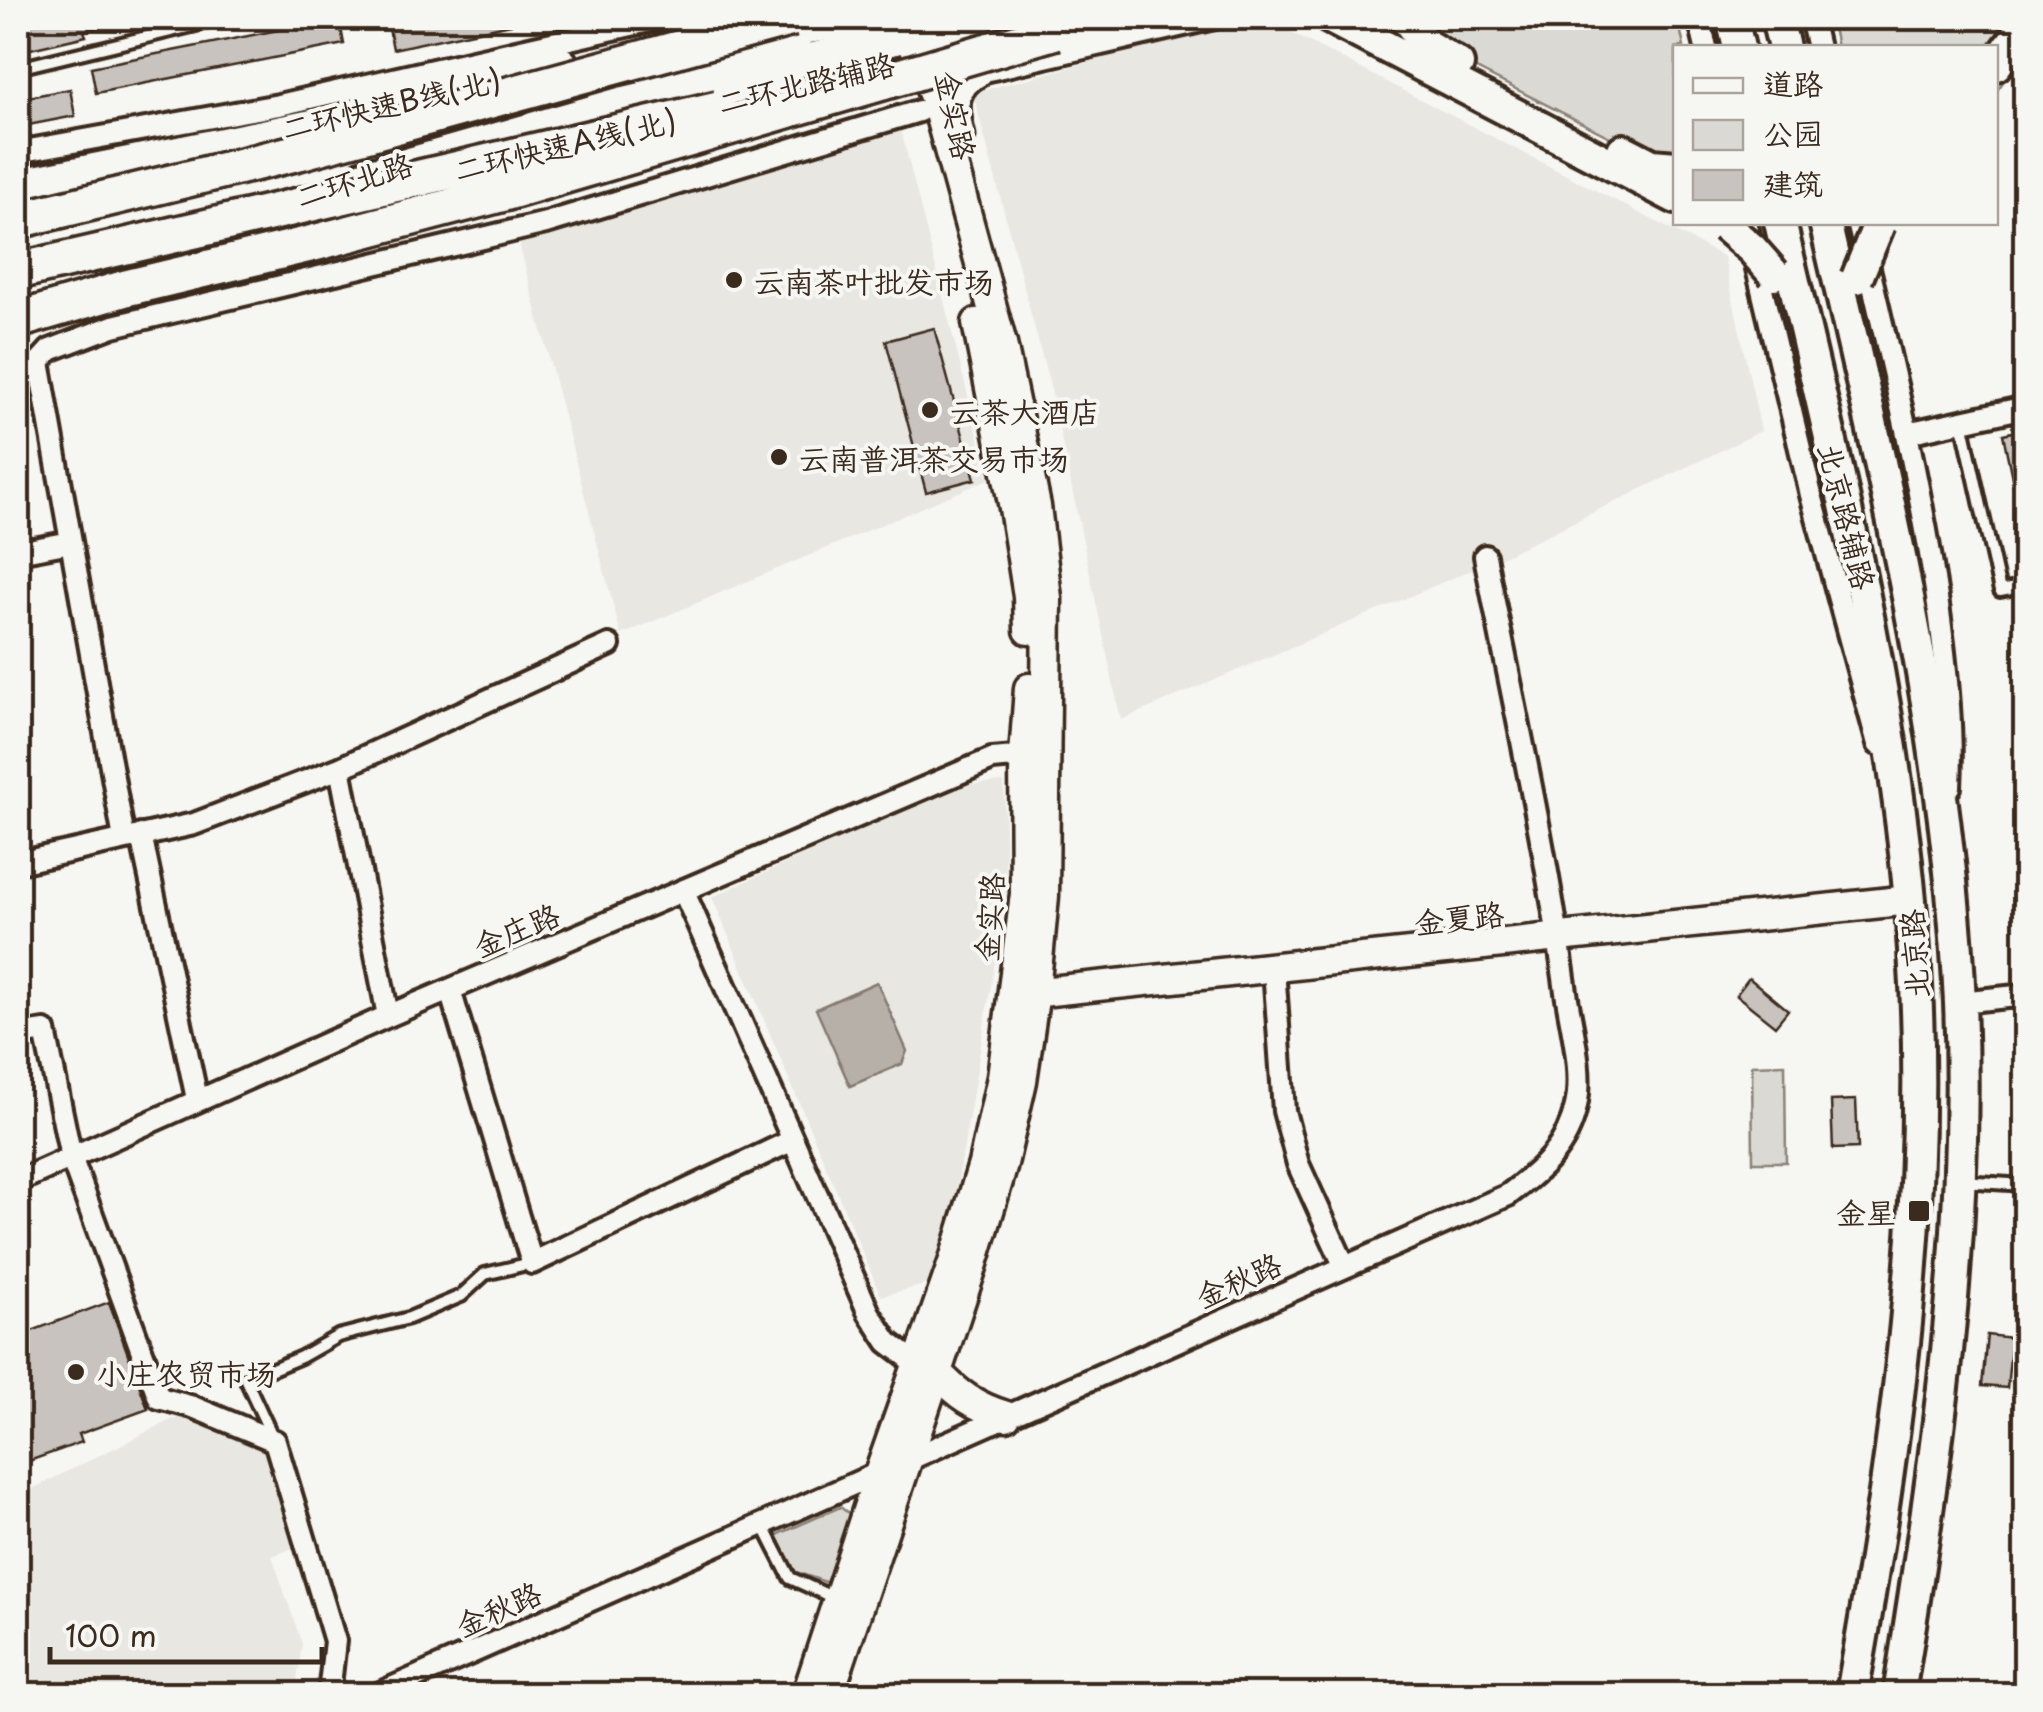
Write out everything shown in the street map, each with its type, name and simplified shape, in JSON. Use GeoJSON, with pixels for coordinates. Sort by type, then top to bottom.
{"type":"FeatureCollection","features":[{"type":"Feature","properties":{"kind":"highway"},"geometry":{"type":"LineString","coordinates":[[18,220],[299,152],[792,18]]}},
{"type":"Feature","properties":{"kind":"highway"},"geometry":{"type":"LineString","coordinates":[[18,187],[667,71],[758,24],[860,18]]}},
{"type":"Feature","properties":{"kind":"highway","name":"二环快速A线(北)"},"geometry":{"type":"LineString","coordinates":[[18,272],[1112,18]]}},
{"type":"Feature","properties":{"kind":"highway","name":"二环快速B线(北)"},"geometry":{"type":"LineString","coordinates":[[18,179],[322,119],[758,24]]}},
{"type":"Feature","properties":{"kind":"highway"},"geometry":{"type":"LineString","coordinates":[[18,320],[107,293],[504,193],[1056,30]]}},
{"type":"Feature","properties":{"kind":"highway"},"geometry":{"type":"LineString","coordinates":[[18,288],[172,235]]}},
{"type":"Feature","properties":{"kind":"main road","name":"二环北路"},"geometry":{"type":"LineString","coordinates":[[18,220],[667,71],[902,23],[986,18]]}},
{"type":"Feature","properties":{"kind":"main road"},"geometry":{"type":"LineString","coordinates":[[1330,18],[1673,196]]}},
{"type":"Feature","properties":{"kind":"main road"},"geometry":{"type":"LineString","coordinates":[[1406,18],[1416,36],[1438,54],[1640,160],[1673,167]]}},
{"type":"Feature","properties":{"kind":"main road"},"geometry":{"type":"LineString","coordinates":[[1732,18],[1739,45]]}},
{"type":"Feature","properties":{"kind":"main road"},"geometry":{"type":"LineString","coordinates":[[1988,45],[2008,18]]}},
{"type":"Feature","properties":{"kind":"main road"},"geometry":{"type":"LineString","coordinates":[[1998,62],[2026,24]]}},
{"type":"Feature","properties":{"kind":"main road","name":"二环北路"},"geometry":{"type":"LineString","coordinates":[[172,235],[485,140],[667,71]]}},
{"type":"Feature","properties":{"kind":"main road"},"geometry":{"type":"LineString","coordinates":[[667,71],[714,86],[843,98],[913,94]]}},
{"type":"Feature","properties":{"kind":"main road"},"geometry":{"type":"LineString","coordinates":[[1731,225],[1774,274],[1801,325],[1820,395]]}},
{"type":"Feature","properties":{"kind":"main road","name":"北京路"},"geometry":{"type":"LineString","coordinates":[[1781,225],[1870,618],[1902,822],[1916,1001],[1918,1146],[1911,1276],[1878,1547],[1852,1694]]}},
{"type":"Feature","properties":{"kind":"main road","name":"北京路"},"geometry":{"type":"LineString","coordinates":[[1826,225],[1913,609],[1945,817],[1960,1002],[1960,1181],[1954,1280],[1922,1554],[1899,1694]]}},
{"type":"Feature","properties":{"kind":"main road"},"geometry":{"type":"LineString","coordinates":[[1862,384],[1853,326],[1857,278],[1871,225]]}},
{"type":"Feature","properties":{"kind":"main road"},"geometry":{"type":"LineString","coordinates":[[1896,1411],[1897,1424],[1911,1436],[1930,1433],[1940,1416]]}},
{"type":"Feature","properties":{"kind":"main road"},"geometry":{"type":"LineString","coordinates":[[1878,1547],[1888,1525],[1907,1521],[1919,1532],[1922,1554]]}},
{"type":"Feature","properties":{"kind":"street"},"geometry":{"type":"LineString","coordinates":[[18,152],[309,99],[662,18]]}},
{"type":"Feature","properties":{"kind":"street","name":"二环北路辅路"},"geometry":{"type":"LineString","coordinates":[[172,235],[256,214],[650,148],[913,94],[978,72],[1214,18]]}},
{"type":"Feature","properties":{"kind":"street"},"geometry":{"type":"LineString","coordinates":[[1699,18],[1705,45]]}},
{"type":"Feature","properties":{"kind":"street"},"geometry":{"type":"LineString","coordinates":[[1811,18],[1817,45]]}},
{"type":"Feature","properties":{"kind":"street","name":"金实路"},"geometry":{"type":"LineString","coordinates":[[902,23],[913,94],[982,344],[1017,526],[1028,596],[1034,755]]}},
{"type":"Feature","properties":{"kind":"street"},"geometry":{"type":"LineString","coordinates":[[978,72],[960,86],[954,110],[984,230],[984,279]]}},
{"type":"Feature","properties":{"kind":"street"},"geometry":{"type":"LineString","coordinates":[[18,372],[40,362],[50,350],[113,326],[546,222],[913,94]]}},
{"type":"Feature","properties":{"kind":"street","name":"金实路"},"geometry":{"type":"LineString","coordinates":[[807,1694],[927,1367],[1025,994],[1025,894],[1046,584],[1036,506],[1002,344],[984,279],[913,94]]}},
{"type":"Feature","properties":{"kind":"street","name":"北京路辅路"},"geometry":{"type":"LineString","coordinates":[[1730,225],[1902,822]]}},
{"type":"Feature","properties":{"kind":"street"},"geometry":{"type":"LineString","coordinates":[[1872,225],[1932,569],[1947,686],[1951,774],[1945,817]]}},
{"type":"Feature","properties":{"kind":"street"},"geometry":{"type":"LineString","coordinates":[[40,362],[71,542],[133,837],[197,1099]]}},
{"type":"Feature","properties":{"kind":"street"},"geometry":{"type":"LineString","coordinates":[[1907,433],[2026,407]]}},
{"type":"Feature","properties":{"kind":"street"},"geometry":{"type":"LineString","coordinates":[[18,552],[71,542]]}},
{"type":"Feature","properties":{"kind":"street","name":"金秋路"},"geometry":{"type":"LineString","coordinates":[[378,1694],[1508,1194],[1539,1172],[1565,1140],[1577,1104],[1576,1068],[1559,939],[1485,556]]}},
{"type":"Feature","properties":{"kind":"street"},"geometry":{"type":"LineString","coordinates":[[18,864],[194,824],[340,768],[609,645]]}},
{"type":"Feature","properties":{"kind":"street","name":"金庄路"},"geometry":{"type":"LineString","coordinates":[[18,1182],[388,1016],[992,759],[1034,755]]}},
{"type":"Feature","properties":{"kind":"street"},"geometry":{"type":"LineString","coordinates":[[340,768],[388,1016]]}},
{"type":"Feature","properties":{"kind":"street"},"geometry":{"type":"LineString","coordinates":[[683,890],[868,1313],[888,1342],[927,1367],[966,1400],[1006,1416]]}},
{"type":"Feature","properties":{"kind":"street","name":"金夏路"},"geometry":{"type":"LineString","coordinates":[[1025,994],[1910,900]]}},
{"type":"Feature","properties":{"kind":"street"},"geometry":{"type":"LineString","coordinates":[[1274,968],[1284,1111],[1298,1164],[1344,1265]]}},
{"type":"Feature","properties":{"kind":"street"},"geometry":{"type":"LineString","coordinates":[[450,990],[532,1262],[793,1140]]}},
{"type":"Feature","properties":{"kind":"street"},"geometry":{"type":"LineString","coordinates":[[1960,1002],[2026,995]]}},
{"type":"Feature","properties":{"kind":"street"},"geometry":{"type":"LineString","coordinates":[[18,1036],[45,1031],[71,1157],[159,1398],[193,1407],[275,1442],[335,1641],[329,1694]]}},
{"type":"Feature","properties":{"kind":"street","name":"金实路"},"geometry":{"type":"LineString","coordinates":[[829,1694],[892,1467]]}},
{"type":"Feature","properties":{"kind":"lane"},"geometry":{"type":"LineString","coordinates":[[18,68],[226,18]]}},
{"type":"Feature","properties":{"kind":"lane"},"geometry":{"type":"LineString","coordinates":[[1962,420],[2000,591],[2026,586]]}},
{"type":"Feature","properties":{"kind":"lane"},"geometry":{"type":"LineString","coordinates":[[1960,1181],[2026,1185]]}},
{"type":"Feature","properties":{"kind":"lane"},"geometry":{"type":"LineString","coordinates":[[275,1442],[246,1380],[338,1336],[409,1318],[461,1296],[485,1274],[532,1262]]}},
{"type":"Feature","properties":{"kind":"lane"},"geometry":{"type":"LineString","coordinates":[[763,1524],[790,1578],[840,1600]]}},
{"type":"Feature","properties":{"kind":"lane"},"geometry":{"type":"LineString","coordinates":[[2016,1694],[2026,1691]]}},
{"type":"Feature","properties":{"kind":"shaded area"},"geometry":{"type":"Polygon","coordinates":[[[1263,18],[1724,257],[1761,431],[1497,559],[1121,720],[1051,390],[973,93],[1263,18]]]}},
{"type":"Feature","properties":{"kind":"shaded area"},"geometry":{"type":"Polygon","coordinates":[[[901,131],[989,479],[621,635],[519,243],[901,131]]]}},
{"type":"Feature","properties":{"kind":"shaded area"},"geometry":{"type":"Polygon","coordinates":[[[1004,782],[1006,896],[949,1235],[932,1283],[881,1296],[712,897],[958,785],[1004,782]]]}},
{"type":"Feature","properties":{"kind":"shaded area"},"geometry":{"type":"Polygon","coordinates":[[[877,982],[907,1051],[902,1064],[850,1086],[816,1009],[877,982]]]}},
{"type":"Feature","properties":{"kind":"shaded area"},"geometry":{"type":"Polygon","coordinates":[[[192,1413],[262,1444],[293,1548],[272,1556],[302,1644],[295,1694],[18,1694],[18,1496],[192,1413]]]}},
{"type":"Feature","properties":{"kind":"green space"},"geometry":{"type":"Polygon","coordinates":[[[1354,18],[1678,18],[1684,45],[1673,45],[1673,183],[1645,155],[1435,48],[1404,46],[1354,18]]]}},
{"type":"Feature","properties":{"kind":"green space"},"geometry":{"type":"Polygon","coordinates":[[[1831,18],[2025,18],[2025,51],[1998,89],[1998,45],[1837,45],[1831,18]]]}},
{"type":"Feature","properties":{"kind":"green space"},"geometry":{"type":"Polygon","coordinates":[[[1785,1064],[1786,1162],[1753,1162],[1752,1065],[1785,1064]]]}},
{"type":"Feature","properties":{"kind":"green space"},"geometry":{"type":"Polygon","coordinates":[[[840,1507],[858,1520],[834,1585],[793,1571],[777,1535],[840,1507]]]}},
{"type":"Feature","properties":{"kind":"building"},"geometry":{"type":"Polygon","coordinates":[[[18,18],[117,18],[118,23],[84,31],[86,36],[18,52],[18,18]]]}},
{"type":"Feature","properties":{"kind":"building"},"geometry":{"type":"Polygon","coordinates":[[[339,18],[344,44],[96,93],[91,67],[339,18]]]}},
{"type":"Feature","properties":{"kind":"building"},"geometry":{"type":"Polygon","coordinates":[[[387,18],[510,18],[511,24],[393,49],[387,18]]]}},
{"type":"Feature","properties":{"kind":"building"},"geometry":{"type":"Polygon","coordinates":[[[70,89],[75,116],[18,127],[18,99],[70,89]]]}},
{"type":"Feature","properties":{"kind":"building","name":"云茶大酒店"},"geometry":{"type":"Polygon","coordinates":[[[934,328],[975,479],[926,492],[886,341],[934,328]]]}},
{"type":"Feature","properties":{"kind":"building"},"geometry":{"type":"Polygon","coordinates":[[[2026,429],[2026,511],[2019,512],[2003,434],[2026,429]]]}},
{"type":"Feature","properties":{"kind":"building"},"geometry":{"type":"Polygon","coordinates":[[[1749,978],[1788,1010],[1775,1026],[1736,995],[1749,978]]]}},
{"type":"Feature","properties":{"kind":"building"},"geometry":{"type":"Polygon","coordinates":[[[1856,1100],[1858,1148],[1833,1149],[1831,1101],[1856,1100]]]}},
{"type":"Feature","properties":{"kind":"building","name":"小庄农贸市场"},"geometry":{"type":"Polygon","coordinates":[[[109,1302],[148,1409],[79,1434],[82,1442],[18,1465],[18,1336],[109,1302]]]}},
{"type":"Feature","properties":{"kind":"building"},"geometry":{"type":"Polygon","coordinates":[[[1987,1335],[2012,1338],[2007,1388],[1982,1386],[1987,1335]]]}},
{"type":"Feature","properties":{"kind":"place","name":"云南茶叶批发市场"},"geometry":{"type":"Point","coordinates":[734,280]}},
{"type":"Feature","properties":{"kind":"place","name":"云茶大酒店"},"geometry":{"type":"Point","coordinates":[930,410]}},
{"type":"Feature","properties":{"kind":"place","name":"云南普洱茶交易市场"},"geometry":{"type":"Point","coordinates":[779,457]}},
{"type":"Feature","properties":{"kind":"place","name":"金星"},"geometry":{"type":"Point","coordinates":[1919,1211]}},
{"type":"Feature","properties":{"kind":"place","name":"小庄农贸市场"},"geometry":{"type":"Point","coordinates":[76,1372]}}]}
